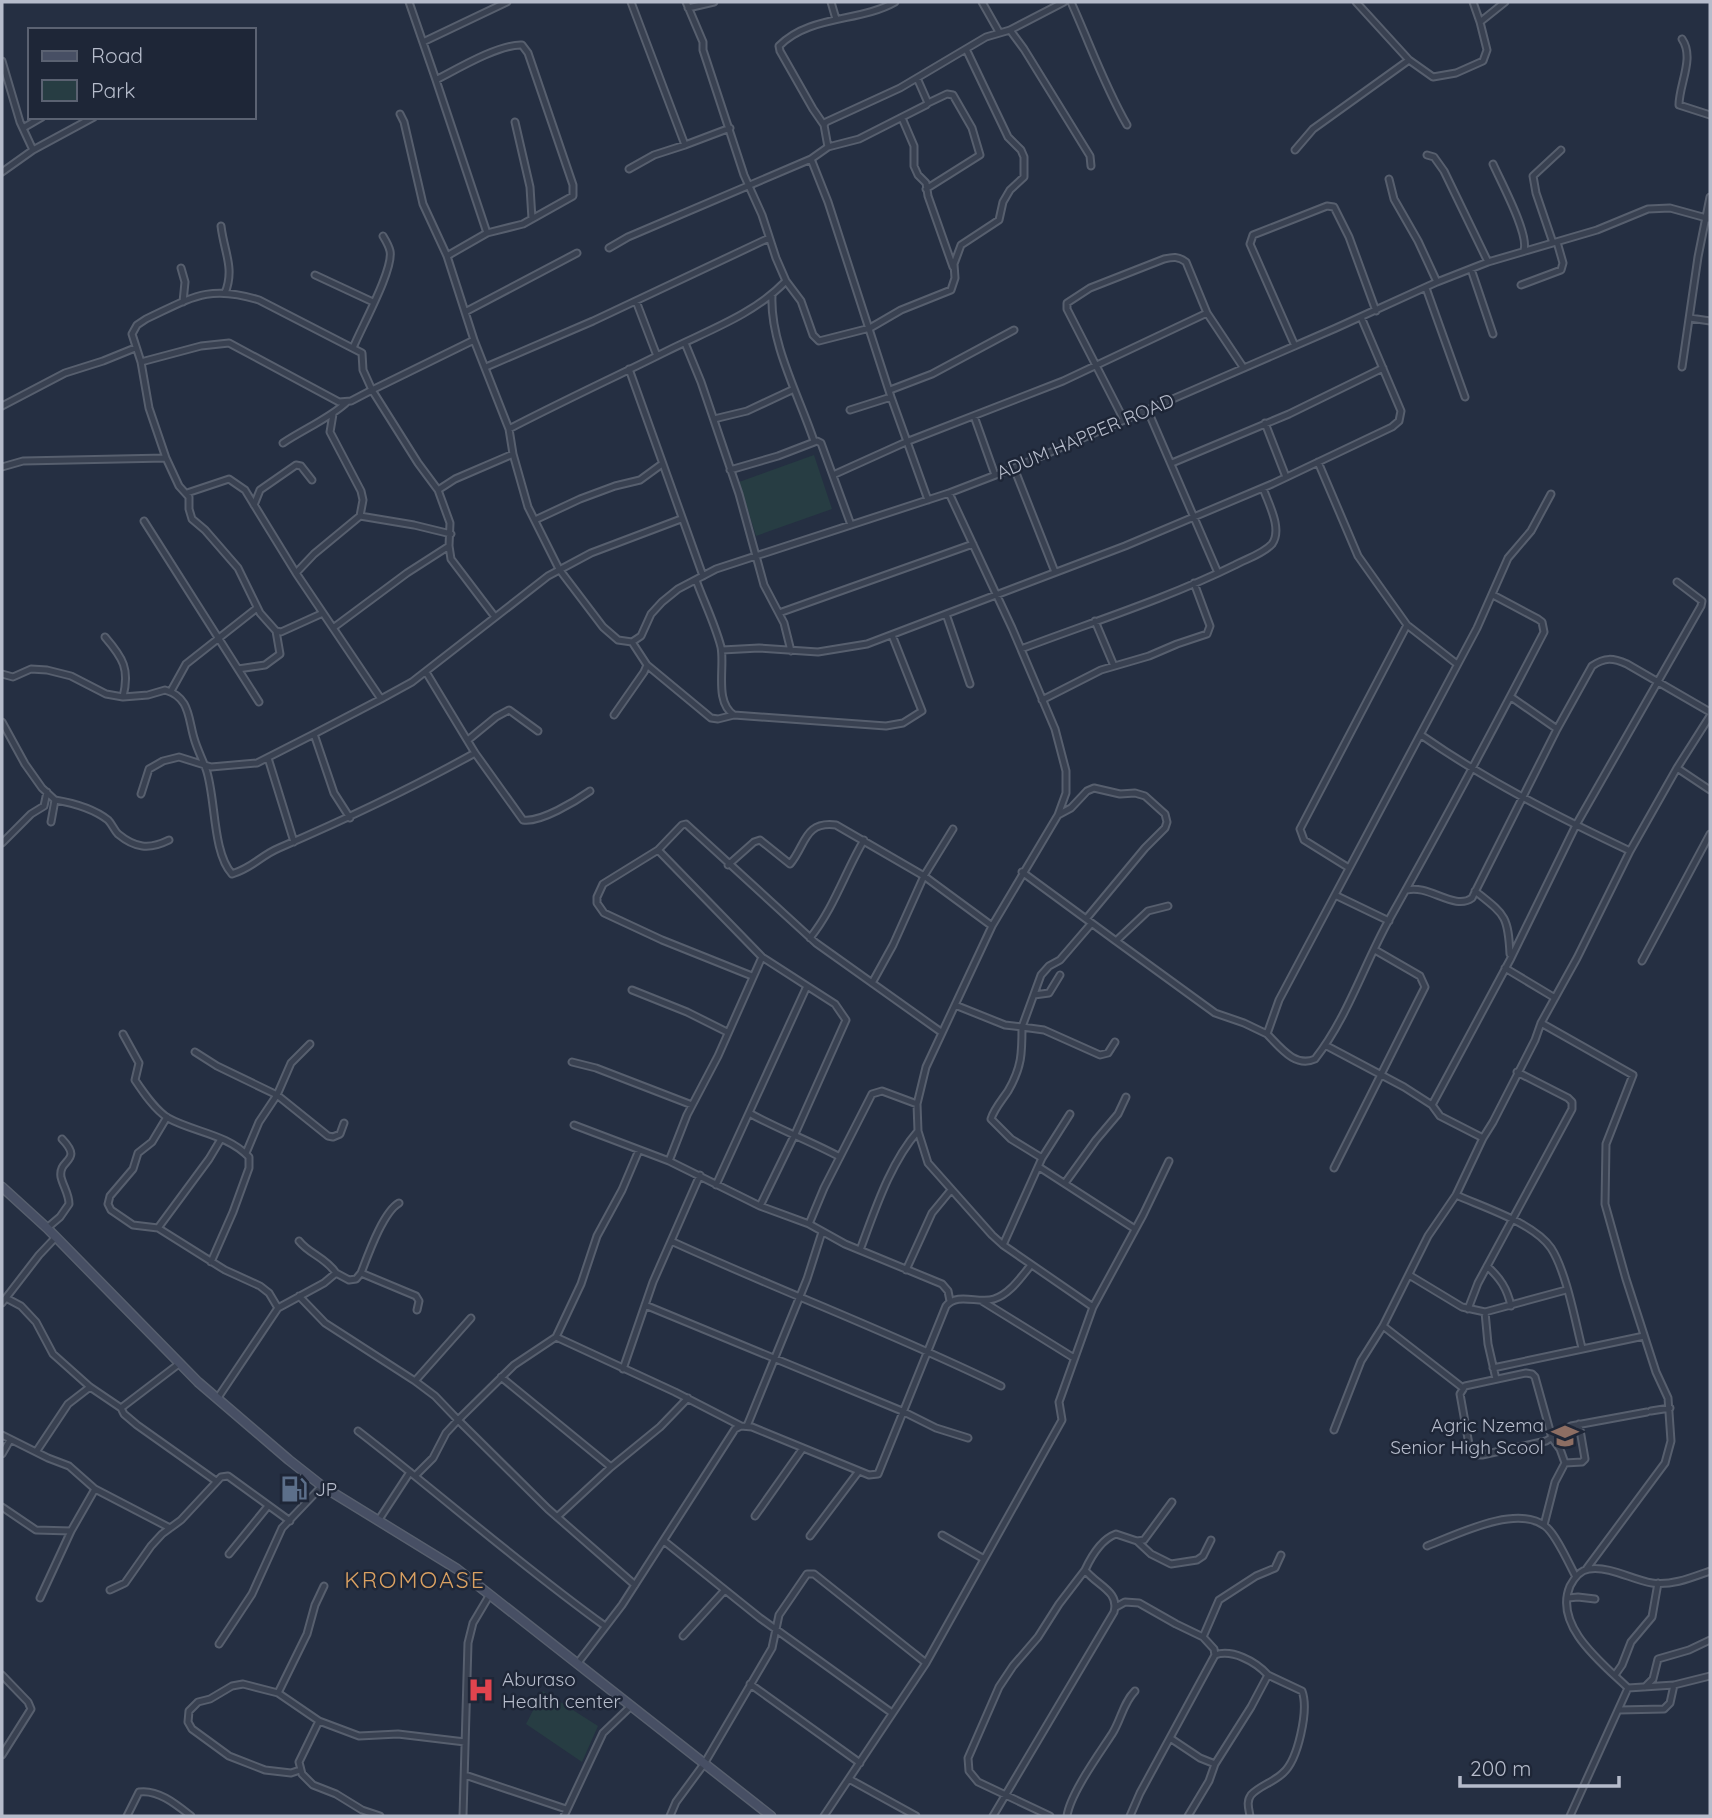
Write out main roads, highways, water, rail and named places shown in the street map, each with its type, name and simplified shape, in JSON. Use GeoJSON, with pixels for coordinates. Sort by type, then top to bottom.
{"type":"FeatureCollection","features":[{"type":"Feature","properties":{"kind":"place","name":"Agric Nzema Senior High Scool"},"geometry":{"type":"Point","coordinates":[1565,1436]}},
{"type":"Feature","properties":{"kind":"place","name":"JP"},"geometry":{"type":"Point","coordinates":[294,1489]}},
{"type":"Feature","properties":{"kind":"place","name":"Aburaso Health center"},"geometry":{"type":"Point","coordinates":[481,1690]}},
{"type":"Feature","properties":{"kind":"district","name":"KROMOASE"},"geometry":{"type":"Point","coordinates":[415,1579]}}]}
